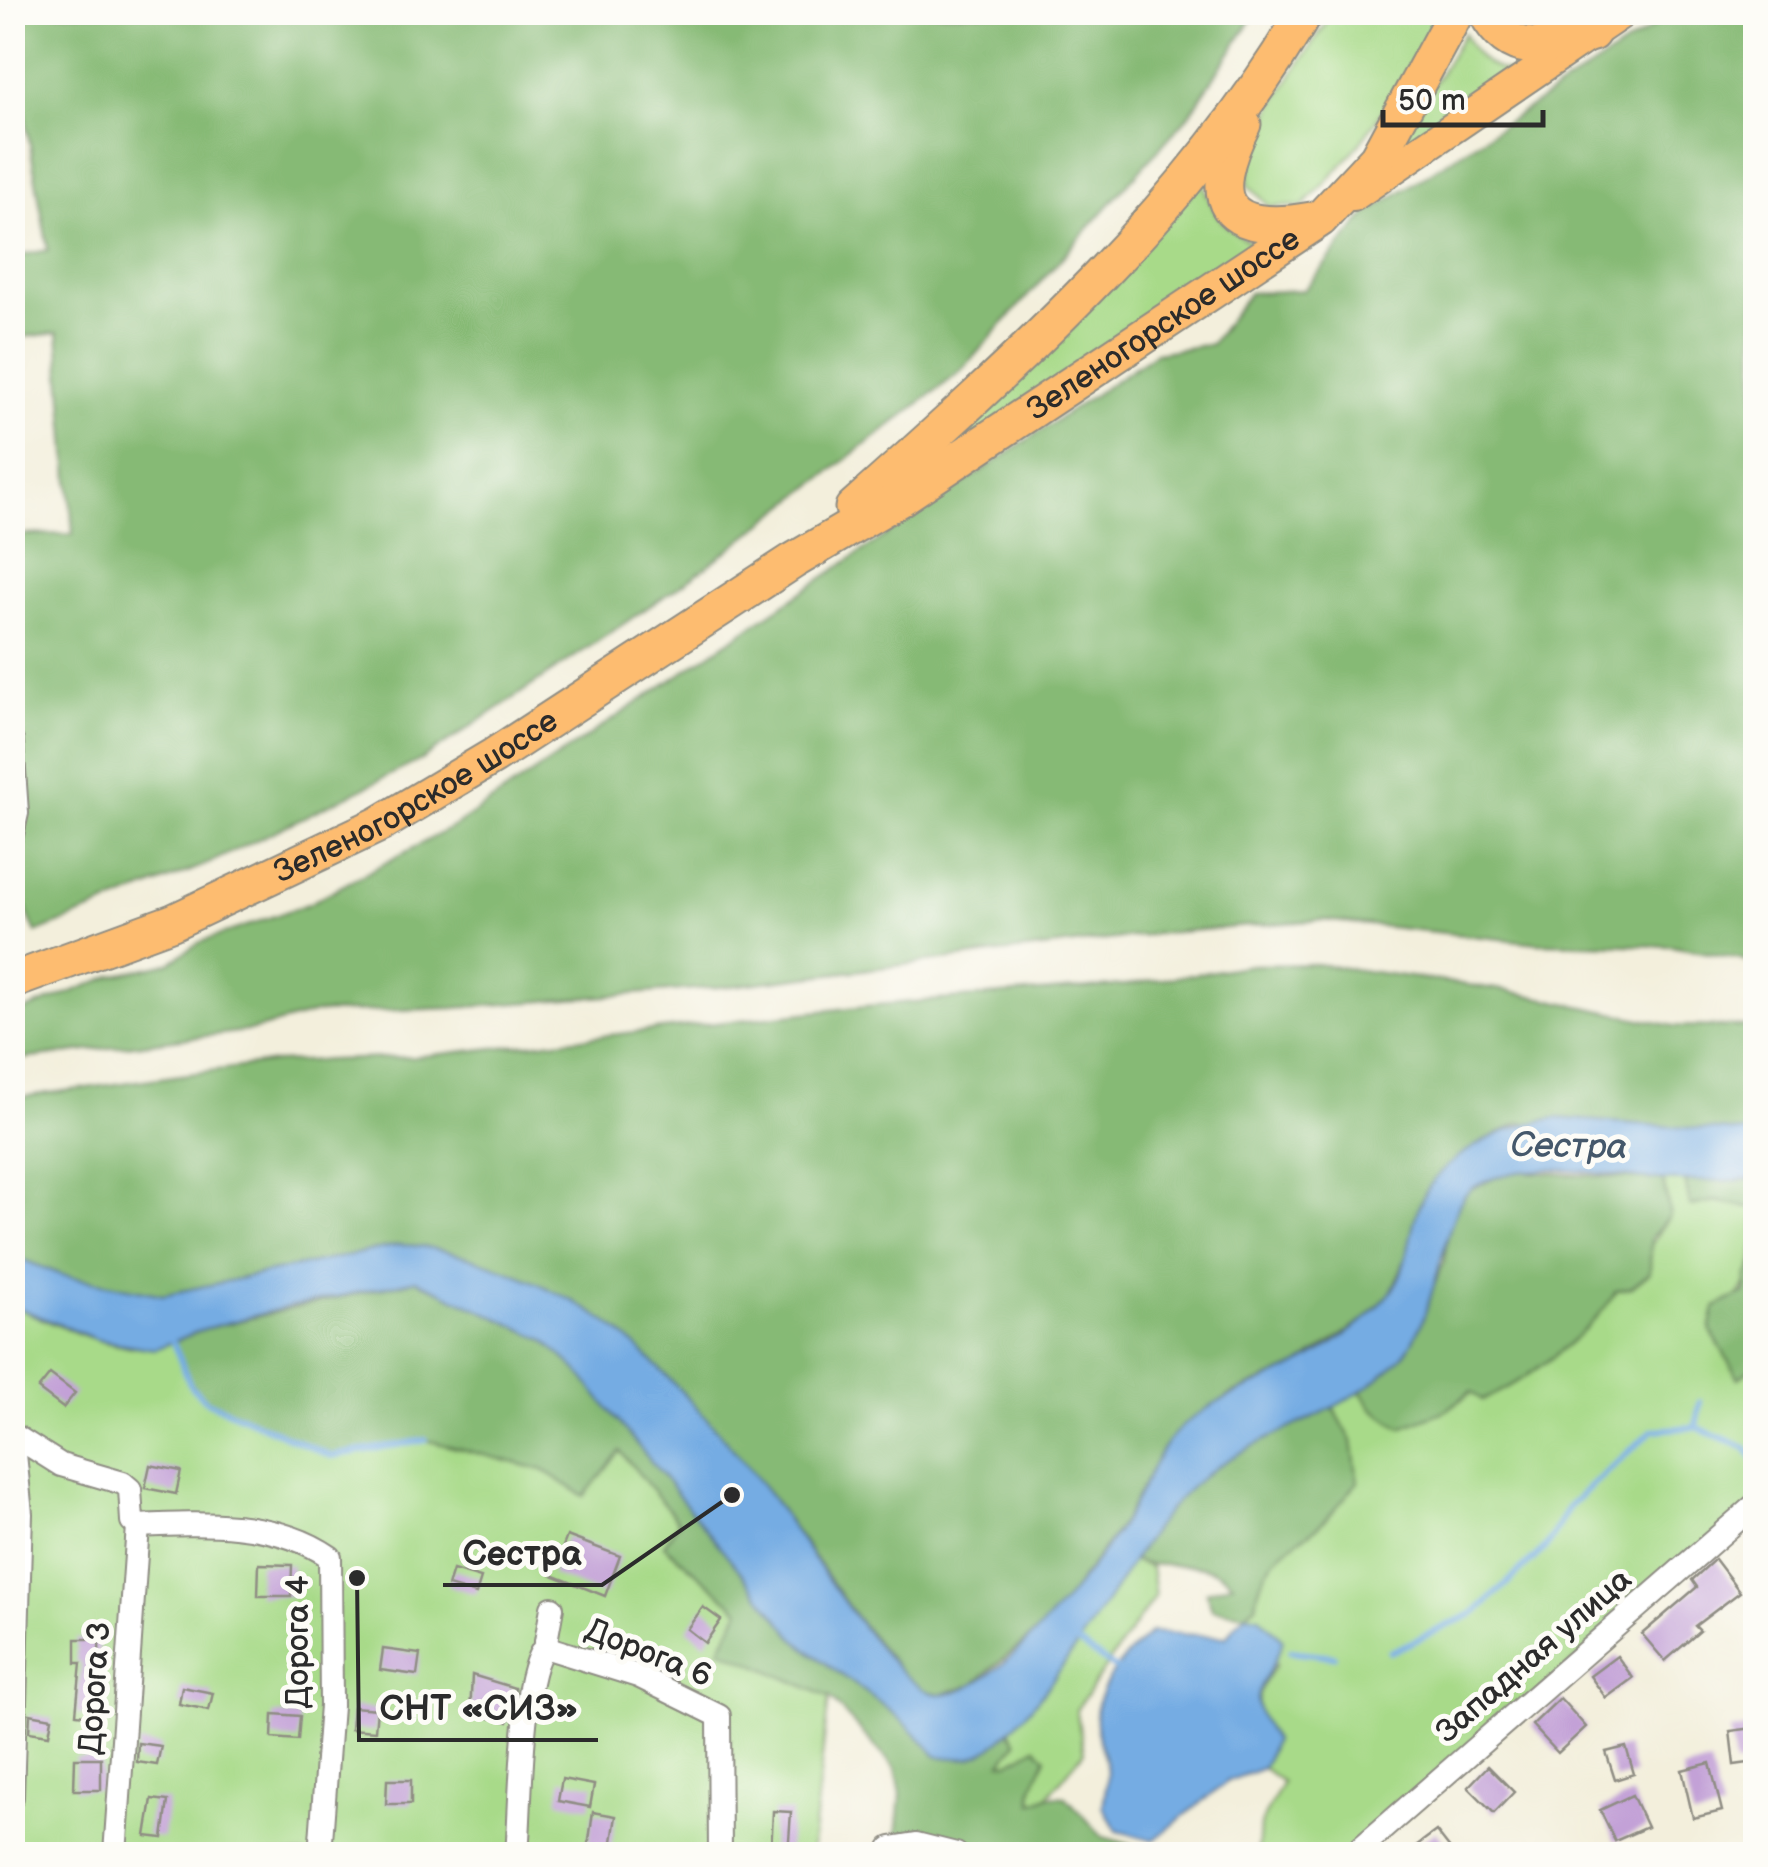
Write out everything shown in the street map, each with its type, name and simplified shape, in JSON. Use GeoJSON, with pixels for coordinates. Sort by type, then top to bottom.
{"type":"FeatureCollection","features":[{"type":"Feature","properties":{"kind":"highway","name":"Зеленогорское шоссе"},"geometry":{"type":"LineString","coordinates":[[794,561],[994,382],[1126,246],[1264,82],[1305,12]]}},
{"type":"Feature","properties":{"kind":"highway","name":"Зеленогорское шоссе"},"geometry":{"type":"LineString","coordinates":[[12,981],[172,922],[380,824],[494,756],[794,561],[899,499],[1320,219],[1377,158],[1456,12]]}},
{"type":"Feature","properties":{"kind":"highway"},"geometry":{"type":"LineString","coordinates":[[1486,12],[1498,34],[1518,45],[1549,46],[1592,32]]}},
{"type":"Feature","properties":{"kind":"highway"},"geometry":{"type":"LineString","coordinates":[[1264,82],[1226,156],[1222,188],[1232,210],[1248,222],[1270,228],[1320,219]]}},
{"type":"Feature","properties":{"kind":"main road"},"geometry":{"type":"LineString","coordinates":[[1320,219],[1623,12]]}},
{"type":"Feature","properties":{"kind":"street"},"geometry":{"type":"LineString","coordinates":[[12,741],[17,814],[12,835]]}},
{"type":"Feature","properties":{"kind":"street"},"geometry":{"type":"LineString","coordinates":[[12,1434],[60,1464],[123,1483],[130,1489],[132,1521],[138,1526]]}},
{"type":"Feature","properties":{"kind":"street"},"geometry":{"type":"LineString","coordinates":[[12,1434],[21,1514],[12,1797]]}},
{"type":"Feature","properties":{"kind":"street","name":"Западная улица"},"geometry":{"type":"LineString","coordinates":[[1354,1854],[1756,1504]]}},
{"type":"Feature","properties":{"kind":"street","name":"Дорога 4"},"geometry":{"type":"LineString","coordinates":[[138,1526],[233,1524],[311,1544],[330,1557],[331,1706],[320,1854]]}},
{"type":"Feature","properties":{"kind":"street","name":"Дорога 3"},"geometry":{"type":"LineString","coordinates":[[115,1854],[138,1526]]}},
{"type":"Feature","properties":{"kind":"street"},"geometry":{"type":"LineString","coordinates":[[518,1854],[527,1706],[552,1608]]}},
{"type":"Feature","properties":{"kind":"street","name":"Дорога 6"},"geometry":{"type":"LineString","coordinates":[[542,1651],[638,1676],[719,1716],[720,1854]]}},
{"type":"Feature","properties":{"kind":"street"},"geometry":{"type":"LineString","coordinates":[[891,1851],[916,1844],[956,1854]]}},
{"type":"Feature","properties":{"kind":"green space"},"geometry":{"type":"Polygon","coordinates":[[[1676,12],[1755,13],[1755,967],[1741,959],[1671,946],[1538,943],[1323,920],[1164,933],[732,986],[455,1008],[316,1013],[254,1030],[13,1060],[13,1015],[112,976],[169,963],[198,943],[308,904],[458,824],[1156,353],[1211,344],[1249,293],[1304,290],[1367,214],[1676,12]]]}},
{"type":"Feature","properties":{"kind":"green space"},"geometry":{"type":"Polygon","coordinates":[[[12,13],[1256,13],[1190,114],[960,372],[693,577],[421,760],[205,865],[36,933],[13,880],[13,535],[73,534],[58,333],[13,338],[13,257],[48,250],[13,46],[12,13]]]}},
{"type":"Feature","properties":{"kind":"green space"},"geometry":{"type":"Polygon","coordinates":[[[1332,13],[1439,13],[1364,138],[1326,183],[1303,206],[1270,207],[1248,185],[1258,138],[1332,13]]]}},
{"type":"Feature","properties":{"kind":"green space"},"geometry":{"type":"Polygon","coordinates":[[[1464,33],[1483,61],[1514,74],[1387,161],[1464,33]]]}},
{"type":"Feature","properties":{"kind":"green space"},"geometry":{"type":"Polygon","coordinates":[[[1203,181],[1221,220],[1256,244],[849,523],[1203,181]]]}},
{"type":"Feature","properties":{"kind":"green space"},"geometry":{"type":"Polygon","coordinates":[[[1316,964],[1504,990],[1674,1026],[1750,1027],[1755,1069],[1755,1133],[1520,1123],[1487,1139],[1444,1173],[1420,1204],[1414,1239],[1391,1293],[1364,1320],[1297,1366],[1229,1395],[1163,1448],[1123,1522],[1051,1620],[973,1684],[942,1694],[919,1690],[897,1667],[855,1616],[769,1493],[620,1332],[559,1295],[398,1245],[163,1295],[62,1275],[13,1256],[13,1098],[276,1062],[414,1057],[875,1005],[1126,985],[1251,965],[1316,964]]]}},
{"type":"Feature","properties":{"kind":"green space"},"geometry":{"type":"Polygon","coordinates":[[[1510,1171],[1663,1180],[1670,1216],[1651,1238],[1650,1273],[1632,1287],[1616,1291],[1575,1338],[1517,1382],[1482,1400],[1471,1391],[1447,1410],[1401,1428],[1372,1408],[1361,1391],[1402,1357],[1444,1262],[1450,1219],[1468,1190],[1510,1171]]]}},
{"type":"Feature","properties":{"kind":"green space"},"geometry":{"type":"Polygon","coordinates":[[[1755,1179],[1755,1208],[1714,1201],[1690,1206],[1685,1180],[1755,1179]]]}},
{"type":"Feature","properties":{"kind":"green space"},"geometry":{"type":"Polygon","coordinates":[[[1663,1180],[1685,1180],[1691,1206],[1714,1201],[1755,1208],[1749,1275],[1736,1300],[1710,1329],[1738,1377],[1755,1364],[1755,1504],[1354,1854],[1258,1854],[1260,1825],[1282,1782],[1263,1768],[1274,1740],[1258,1702],[1262,1685],[1276,1665],[1259,1616],[1245,1614],[1256,1605],[1258,1587],[1274,1557],[1296,1538],[1311,1532],[1342,1500],[1352,1441],[1333,1407],[1361,1391],[1372,1408],[1402,1427],[1447,1410],[1616,1291],[1632,1287],[1670,1216],[1663,1180]]]}},
{"type":"Feature","properties":{"kind":"green space"},"geometry":{"type":"Polygon","coordinates":[[[1755,1263],[1755,1364],[1739,1378],[1710,1330],[1715,1307],[1745,1293],[1747,1276],[1755,1263]]]}},
{"type":"Feature","properties":{"kind":"green space"},"geometry":{"type":"Polygon","coordinates":[[[416,1280],[543,1339],[577,1369],[795,1639],[904,1722],[936,1756],[971,1758],[1010,1732],[1017,1742],[1002,1762],[1009,1763],[1036,1747],[1046,1758],[1032,1789],[1032,1803],[1048,1796],[1066,1797],[1103,1837],[1140,1847],[1147,1854],[956,1854],[896,1847],[901,1794],[896,1769],[829,1697],[720,1649],[740,1610],[664,1545],[679,1522],[620,1451],[584,1496],[543,1470],[426,1440],[331,1456],[207,1401],[186,1375],[173,1342],[204,1329],[416,1280]]]}},
{"type":"Feature","properties":{"kind":"green space"},"geometry":{"type":"Polygon","coordinates":[[[12,1306],[112,1344],[154,1347],[173,1342],[191,1387],[207,1401],[331,1455],[426,1440],[543,1470],[584,1496],[619,1450],[679,1522],[664,1545],[740,1610],[720,1649],[829,1697],[811,1854],[13,1854],[12,1306]]]}},
{"type":"Feature","properties":{"kind":"green space"},"geometry":{"type":"Polygon","coordinates":[[[1333,1407],[1352,1441],[1358,1482],[1322,1523],[1273,1562],[1262,1581],[1256,1605],[1245,1614],[1212,1609],[1206,1592],[1233,1583],[1221,1574],[1196,1566],[1131,1560],[1175,1501],[1207,1471],[1252,1443],[1333,1407]]]}},
{"type":"Feature","properties":{"kind":"green space"},"geometry":{"type":"Polygon","coordinates":[[[1131,1560],[1151,1567],[1155,1596],[1076,1710],[1084,1752],[1048,1796],[1032,1803],[1036,1747],[1009,1763],[1001,1762],[1017,1742],[1010,1732],[1131,1560]]]}},
{"type":"Feature","properties":{"kind":"water"},"geometry":{"type":"Polygon","coordinates":[[[1557,1118],[1755,1133],[1755,1179],[1669,1181],[1539,1170],[1493,1178],[1472,1188],[1454,1216],[1424,1317],[1400,1359],[1344,1401],[1250,1447],[1191,1487],[1164,1516],[1075,1649],[1022,1718],[997,1742],[969,1758],[936,1756],[904,1722],[795,1639],[576,1369],[543,1339],[416,1280],[204,1329],[155,1349],[98,1340],[13,1306],[13,1256],[62,1275],[163,1295],[398,1245],[453,1253],[515,1274],[600,1317],[658,1368],[754,1475],[873,1641],[920,1687],[939,1694],[963,1689],[989,1674],[1043,1625],[1110,1542],[1162,1450],[1189,1420],[1310,1358],[1346,1335],[1378,1307],[1400,1276],[1419,1206],[1442,1171],[1497,1135],[1557,1118]]]}},
{"type":"Feature","properties":{"kind":"water"},"geometry":{"type":"Polygon","coordinates":[[[1245,1614],[1259,1616],[1283,1640],[1257,1698],[1263,1723],[1274,1740],[1263,1768],[1228,1781],[1154,1840],[1117,1831],[1103,1806],[1107,1773],[1096,1717],[1111,1676],[1151,1632],[1226,1637],[1245,1614]]]}},
{"type":"Feature","properties":{"kind":"building"},"geometry":{"type":"Polygon","coordinates":[[[50,1374],[75,1393],[63,1408],[38,1389],[50,1374]]]}},
{"type":"Feature","properties":{"kind":"building"},"geometry":{"type":"Polygon","coordinates":[[[150,1465],[181,1471],[176,1494],[145,1488],[150,1465]]]}},
{"type":"Feature","properties":{"kind":"building"},"geometry":{"type":"Polygon","coordinates":[[[567,1536],[620,1556],[605,1596],[552,1575],[567,1536]]]}},
{"type":"Feature","properties":{"kind":"building"},"geometry":{"type":"Polygon","coordinates":[[[1715,1559],[1740,1592],[1695,1626],[1700,1631],[1665,1661],[1642,1634],[1697,1587],[1692,1580],[1715,1559]]]}},
{"type":"Feature","properties":{"kind":"building"},"geometry":{"type":"Polygon","coordinates":[[[259,1564],[292,1565],[291,1596],[258,1596],[259,1564]]]}},
{"type":"Feature","properties":{"kind":"building"},"geometry":{"type":"Polygon","coordinates":[[[453,1570],[481,1578],[476,1594],[448,1586],[453,1570]]]}},
{"type":"Feature","properties":{"kind":"building"},"geometry":{"type":"Polygon","coordinates":[[[703,1607],[721,1620],[705,1643],[687,1629],[703,1607]]]}},
{"type":"Feature","properties":{"kind":"building"},"geometry":{"type":"Polygon","coordinates":[[[76,1639],[99,1639],[100,1684],[104,1685],[101,1717],[76,1714],[81,1663],[76,1663],[76,1639]]]}},
{"type":"Feature","properties":{"kind":"building"},"geometry":{"type":"Polygon","coordinates":[[[383,1649],[420,1654],[417,1675],[380,1670],[383,1649]]]}},
{"type":"Feature","properties":{"kind":"building"},"geometry":{"type":"Polygon","coordinates":[[[1617,1656],[1633,1678],[1606,1698],[1590,1676],[1617,1656]]]}},
{"type":"Feature","properties":{"kind":"building"},"geometry":{"type":"Polygon","coordinates":[[[472,1675],[515,1688],[508,1722],[470,1714],[472,1675]]]}},
{"type":"Feature","properties":{"kind":"building"},"geometry":{"type":"Polygon","coordinates":[[[182,1687],[213,1693],[209,1710],[179,1704],[182,1687]]]}},
{"type":"Feature","properties":{"kind":"building"},"geometry":{"type":"Polygon","coordinates":[[[1560,1698],[1586,1727],[1558,1753],[1532,1725],[1560,1698]]]}},
{"type":"Feature","properties":{"kind":"building"},"geometry":{"type":"Polygon","coordinates":[[[353,1707],[377,1709],[375,1731],[351,1729],[353,1707]]]}},
{"type":"Feature","properties":{"kind":"building"},"geometry":{"type":"Polygon","coordinates":[[[30,1714],[52,1718],[49,1735],[29,1732],[30,1714]]]}},
{"type":"Feature","properties":{"kind":"building"},"geometry":{"type":"Polygon","coordinates":[[[273,1714],[300,1716],[298,1740],[272,1738],[273,1714]]]}},
{"type":"Feature","properties":{"kind":"building"},"geometry":{"type":"Polygon","coordinates":[[[1754,1728],[1756,1762],[1734,1765],[1730,1731],[1754,1728]]]}},
{"type":"Feature","properties":{"kind":"building"},"geometry":{"type":"Polygon","coordinates":[[[138,1743],[161,1746],[157,1765],[137,1762],[138,1743]]]}},
{"type":"Feature","properties":{"kind":"building"},"geometry":{"type":"Polygon","coordinates":[[[1626,1747],[1634,1774],[1615,1780],[1606,1752],[1626,1747]]]}},
{"type":"Feature","properties":{"kind":"building"},"geometry":{"type":"Polygon","coordinates":[[[75,1758],[101,1758],[101,1790],[74,1790],[75,1758]]]}},
{"type":"Feature","properties":{"kind":"building"},"geometry":{"type":"Polygon","coordinates":[[[1710,1763],[1722,1811],[1693,1818],[1682,1770],[1710,1763]]]}},
{"type":"Feature","properties":{"kind":"building"},"geometry":{"type":"Polygon","coordinates":[[[1488,1766],[1514,1792],[1494,1813],[1468,1787],[1488,1766]]]}},
{"type":"Feature","properties":{"kind":"building"},"geometry":{"type":"Polygon","coordinates":[[[562,1779],[594,1785],[590,1807],[558,1801],[562,1779]]]}},
{"type":"Feature","properties":{"kind":"building"},"geometry":{"type":"Polygon","coordinates":[[[387,1780],[411,1780],[411,1804],[386,1804],[387,1780]]]}},
{"type":"Feature","properties":{"kind":"building"},"geometry":{"type":"Polygon","coordinates":[[[1632,1795],[1647,1827],[1615,1841],[1600,1810],[1632,1795]]]}},
{"type":"Feature","properties":{"kind":"building"},"geometry":{"type":"Polygon","coordinates":[[[152,1799],[168,1801],[163,1838],[146,1836],[152,1799]]]}},
{"type":"Feature","properties":{"kind":"building"},"geometry":{"type":"Polygon","coordinates":[[[773,1811],[791,1812],[788,1854],[771,1852],[773,1811]]]}},
{"type":"Feature","properties":{"kind":"building"},"geometry":{"type":"Polygon","coordinates":[[[593,1812],[616,1816],[610,1854],[587,1854],[593,1812]]]}},
{"type":"Feature","properties":{"kind":"building"},"geometry":{"type":"Polygon","coordinates":[[[1436,1831],[1454,1854],[1405,1854],[1436,1831]]]}},
{"type":"Feature","properties":{"kind":"waterway"},"geometry":{"type":"LineString","coordinates":[[173,1342],[191,1387],[207,1401],[331,1456],[426,1440]]}},
{"type":"Feature","properties":{"kind":"waterway"},"geometry":{"type":"LineString","coordinates":[[1390,1652],[1475,1613],[1546,1547],[1569,1506],[1653,1430],[1696,1427],[1700,1402]]}},
{"type":"Feature","properties":{"kind":"waterway"},"geometry":{"type":"LineString","coordinates":[[1696,1427],[1746,1448],[1756,1463]]}},
{"type":"Feature","properties":{"kind":"waterway"},"geometry":{"type":"LineString","coordinates":[[1079,1644],[1116,1669]]}},
{"type":"Feature","properties":{"kind":"waterway"},"geometry":{"type":"LineString","coordinates":[[1290,1651],[1334,1656]]}},
{"type":"Feature","properties":{"kind":"place","name":"Сестра"},"geometry":{"type":"Point","coordinates":[732,1495]}},
{"type":"Feature","properties":{"kind":"place","name":"СНТ «СИЗ»"},"geometry":{"type":"Point","coordinates":[357,1578]}}]}
